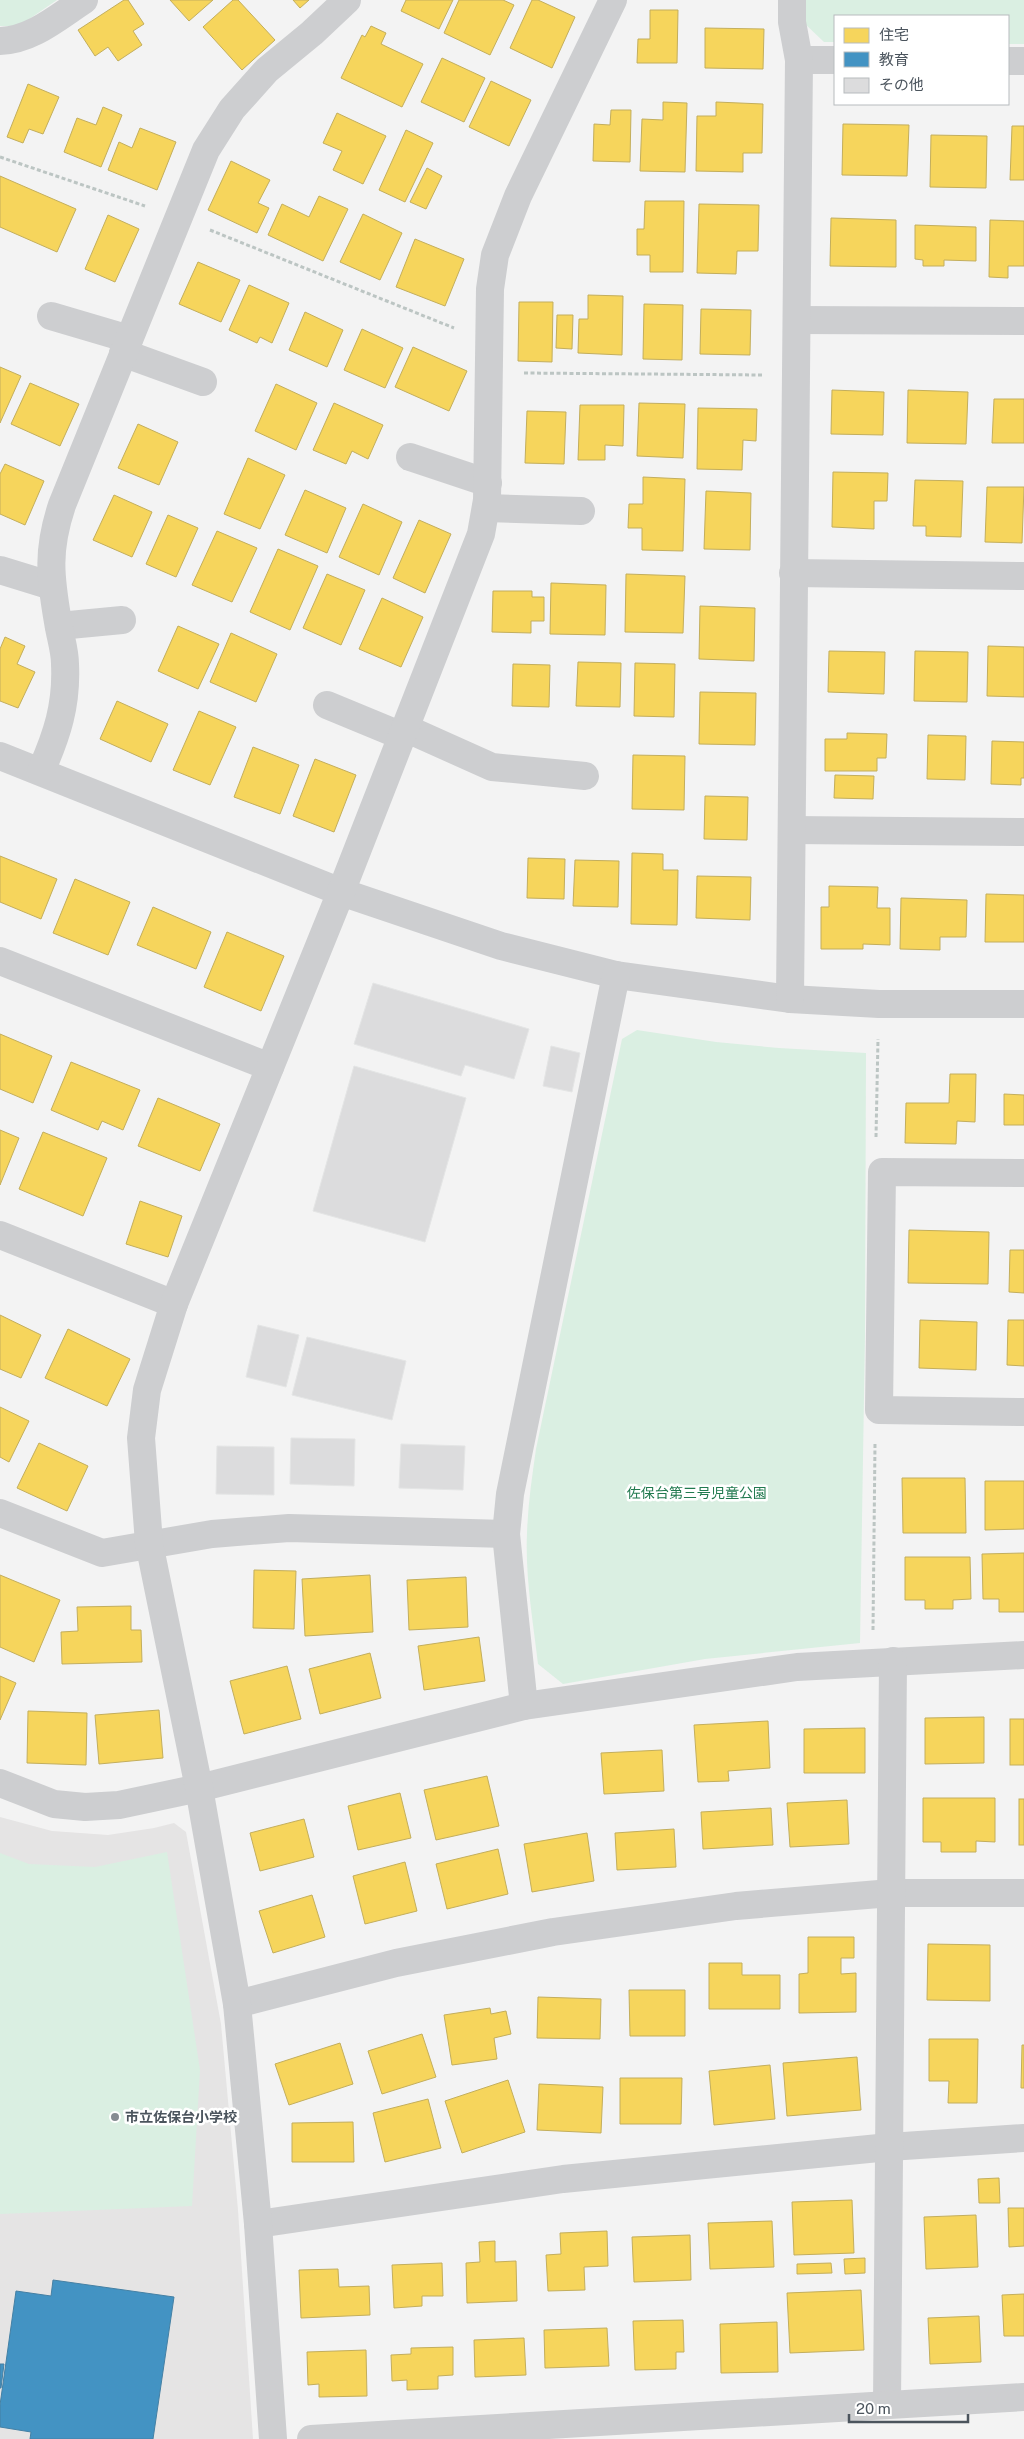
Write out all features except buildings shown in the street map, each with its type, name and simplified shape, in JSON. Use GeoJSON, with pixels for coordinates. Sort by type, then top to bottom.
{"type":"FeatureCollection","features":[{"type":"Feature","properties":{"kind":"street"},"geometry":{"type":"LineString","coordinates":[[0,41],[12,40],[38,31],[84,0]]}},
{"type":"Feature","properties":{"kind":"street"},"geometry":{"type":"LineString","coordinates":[[41,771],[57,736],[65,695],[65,661],[52,586],[50,558],[53,532],[126,346],[206,150],[232,109],[267,70],[348,0]]}},
{"type":"Feature","properties":{"kind":"street"},"geometry":{"type":"LineString","coordinates":[[273,2439],[258,2224],[237,2004],[199,1788],[149,1543],[141,1438],[147,1390],[174,1304],[341,892],[481,534],[487,496],[490,289],[495,255],[518,196],[612,0]]}},
{"type":"Feature","properties":{"kind":"street"},"geometry":{"type":"LineString","coordinates":[[790,999],[792,573],[798,320],[799,60],[792,22],[792,0]]}},
{"type":"Feature","properties":{"kind":"street"},"geometry":{"type":"LineString","coordinates":[[799,60],[834,60]]}},
{"type":"Feature","properties":{"kind":"street"},"geometry":{"type":"LineString","coordinates":[[1009,61],[1024,61]]}},
{"type":"Feature","properties":{"kind":"street"},"geometry":{"type":"LineString","coordinates":[[51,316],[126,346],[203,382]]}},
{"type":"Feature","properties":{"kind":"street"},"geometry":{"type":"LineString","coordinates":[[798,320],[1024,321]]}},
{"type":"Feature","properties":{"kind":"street"},"geometry":{"type":"LineString","coordinates":[[410,457],[487,496],[581,511]]}},
{"type":"Feature","properties":{"kind":"street"},"geometry":{"type":"LineString","coordinates":[[0,570],[52,586]]}},
{"type":"Feature","properties":{"kind":"street"},"geometry":{"type":"LineString","coordinates":[[792,573],[1024,576]]}},
{"type":"Feature","properties":{"kind":"street"},"geometry":{"type":"LineString","coordinates":[[59,626],[122,620]]}},
{"type":"Feature","properties":{"kind":"street"},"geometry":{"type":"LineString","coordinates":[[327,705],[404,732],[492,767],[585,776]]}},
{"type":"Feature","properties":{"kind":"street"},"geometry":{"type":"LineString","coordinates":[[0,756],[341,892],[501,946],[616,975],[790,999],[879,1004],[1024,1004]]}},
{"type":"Feature","properties":{"kind":"street"},"geometry":{"type":"LineString","coordinates":[[792,830],[1024,832]]}},
{"type":"Feature","properties":{"kind":"street"},"geometry":{"type":"LineString","coordinates":[[0,961],[270,1067]]}},
{"type":"Feature","properties":{"kind":"street"},"geometry":{"type":"LineString","coordinates":[[524,1706],[506,1534],[510,1494],[616,975]]}},
{"type":"Feature","properties":{"kind":"street"},"geometry":{"type":"LineString","coordinates":[[1024,1173],[882,1172],[879,1410],[1024,1412]]}},
{"type":"Feature","properties":{"kind":"street"},"geometry":{"type":"LineString","coordinates":[[0,1236],[174,1304]]}},
{"type":"Feature","properties":{"kind":"street"},"geometry":{"type":"LineString","coordinates":[[0,1513],[102,1553],[149,1543],[212,1534],[289,1528],[506,1534]]}},
{"type":"Feature","properties":{"kind":"street"},"geometry":{"type":"LineString","coordinates":[[0,1783],[54,1804],[85,1808],[119,1805],[199,1788],[524,1706],[797,1667],[1024,1655]]}},
{"type":"Feature","properties":{"kind":"street"},"geometry":{"type":"LineString","coordinates":[[887,2405],[893,1661]]}},
{"type":"Feature","properties":{"kind":"street"},"geometry":{"type":"LineString","coordinates":[[237,2004],[396,1964],[553,1932],[736,1906],[891,1892],[1024,1893]]}},
{"type":"Feature","properties":{"kind":"street"},"geometry":{"type":"LineString","coordinates":[[258,2224],[563,2179],[889,2147],[1024,2138]]}},
{"type":"Feature","properties":{"kind":"street"},"geometry":{"type":"LineString","coordinates":[[311,2439],[1024,2397]]}},
{"type":"Feature","properties":{"kind":"path"},"geometry":{"type":"LineString","coordinates":[[0,157],[178,217],[490,343]]}},
{"type":"Feature","properties":{"kind":"path"},"geometry":{"type":"LineString","coordinates":[[490,373],[796,375]]}},
{"type":"Feature","properties":{"kind":"path"},"geometry":{"type":"LineString","coordinates":[[879,1004],[875,1153],[882,1172]]}},
{"type":"Feature","properties":{"kind":"path"},"geometry":{"type":"LineString","coordinates":[[879,1410],[875,1431],[873,1642],[893,1661]]}},
{"type":"Feature","properties":{"kind":"shaded area","name":"市立佐保台小学校"},"geometry":{"type":"Polygon","coordinates":[[[0,1817],[52,1831],[108,1835],[174,1823],[186,1832],[221,2024],[238,2210],[253,2439],[0,2439],[0,1817]]]}},
{"type":"Feature","properties":{"kind":"green space"},"geometry":{"type":"Polygon","coordinates":[[[0,0],[57,0],[19,26],[0,26],[0,0]]]}},
{"type":"Feature","properties":{"kind":"green space"},"geometry":{"type":"Polygon","coordinates":[[[804,0],[1024,0],[1024,44],[1009,44],[1009,15],[834,15],[834,42],[824,42],[803,22],[804,0]]]}},
{"type":"Feature","properties":{"kind":"green space","name":"佐保台第三号児童公園"},"geometry":{"type":"Polygon","coordinates":[[[637,1030],[716,1042],[866,1053],[865,1336],[860,1643],[705,1659],[563,1684],[538,1664],[527,1566],[530,1491],[536,1449],[622,1039],[637,1030]]]}},
{"type":"Feature","properties":{"kind":"green space"},"geometry":{"type":"Polygon","coordinates":[[[167,1852],[200,2070],[192,2206],[0,2214],[0,1853],[29,1864],[95,1867],[167,1852]]]}},
{"type":"Feature","properties":{"kind":"place","name":"市立佐保台小学校"},"geometry":{"type":"Point","coordinates":[115,2117]}}]}
